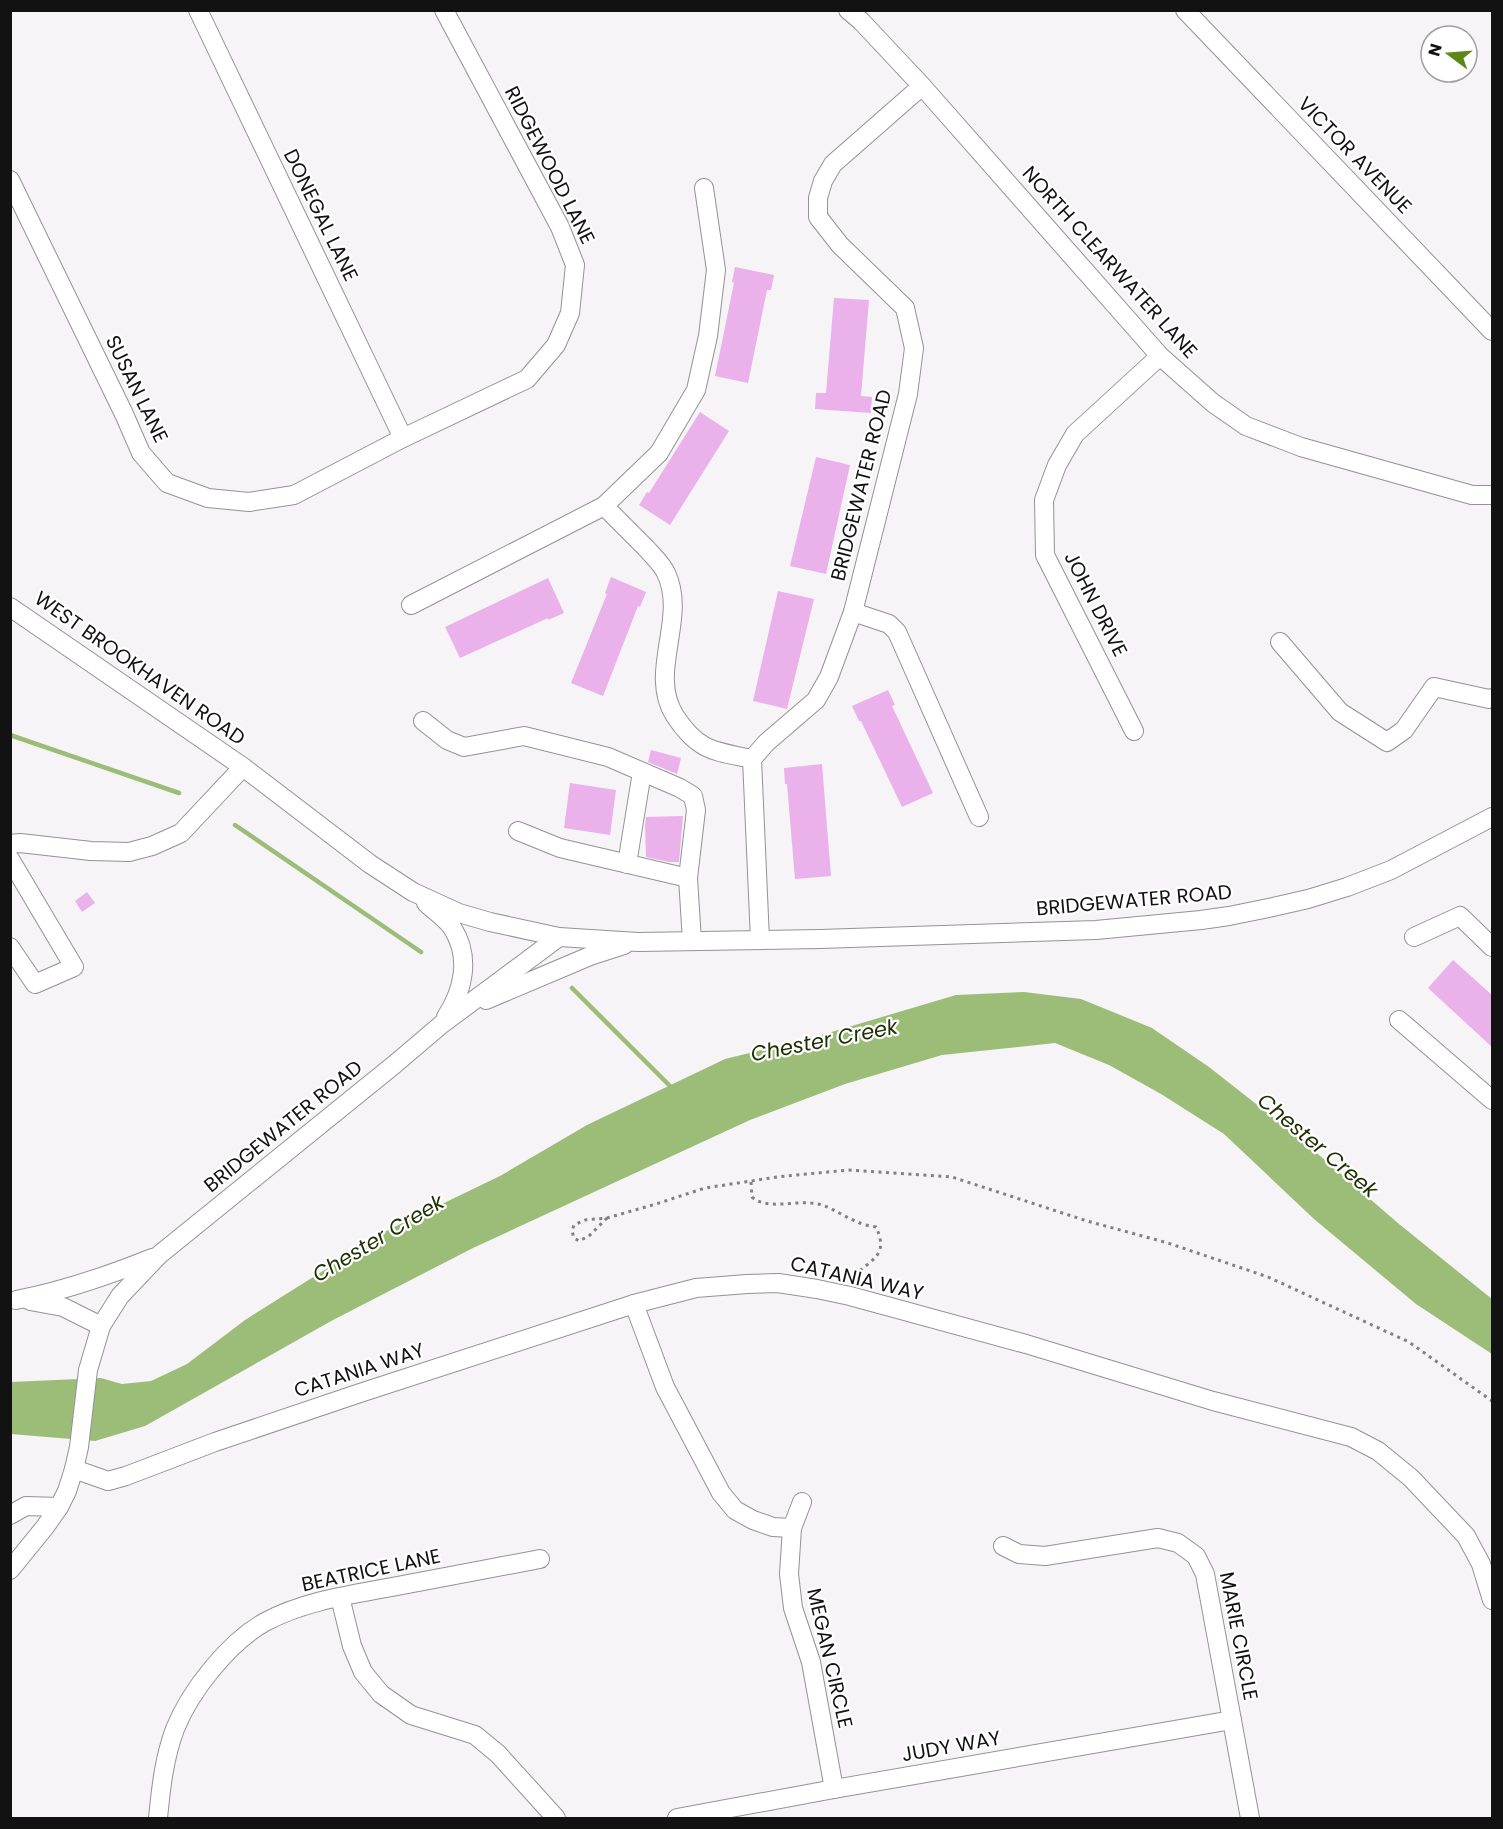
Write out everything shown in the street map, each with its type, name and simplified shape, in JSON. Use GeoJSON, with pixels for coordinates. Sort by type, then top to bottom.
{"type":"FeatureCollection","features":[{"type":"Feature","properties":{"kind":"street","name":"DONEGAL LANE"},"geometry":{"type":"LineString","coordinates":[[198,10],[403,438]]}},
{"type":"Feature","properties":{"kind":"street","name":"RIDGEWOOD LANE"},"geometry":{"type":"LineString","coordinates":[[403,438],[527,379],[556,345],[570,314],[575,264],[560,227],[444,10]]}},
{"type":"Feature","properties":{"kind":"street","name":"NORTH CLEARWATER LANE"},"geometry":{"type":"LineString","coordinates":[[848,10],[922,86],[1160,356],[1213,403],[1246,426],[1301,447],[1472,495],[1492,495]]}},
{"type":"Feature","properties":{"kind":"street","name":"VICTOR AVENUE"},"geometry":{"type":"LineString","coordinates":[[1185,10],[1492,332]]}},
{"type":"Feature","properties":{"kind":"street","name":"BRIDGEWATER ROAD"},"geometry":{"type":"LineString","coordinates":[[752,759],[766,743],[816,700],[829,677],[853,612],[908,394],[914,348],[905,308],[840,244],[818,217],[818,198],[823,181],[833,164],[922,86]]}},
{"type":"Feature","properties":{"kind":"street","name":"SUSAN LANE"},"geometry":{"type":"LineString","coordinates":[[10,180],[141,453],[168,483],[208,498],[249,502],[294,495],[403,438]]}},
{"type":"Feature","properties":{"kind":"street"},"geometry":{"type":"LineString","coordinates":[[411,605],[604,506],[659,453],[696,390],[708,336],[716,270],[704,188]]}},
{"type":"Feature","properties":{"kind":"street","name":"JOHN DRIVE"},"geometry":{"type":"LineString","coordinates":[[1134,731],[1046,555],[1044,500],[1057,465],[1074,435],[1160,356]]}},
{"type":"Feature","properties":{"kind":"street"},"geometry":{"type":"LineString","coordinates":[[604,506],[666,571],[672,591],[673,616],[664,666],[665,689],[670,707],[690,738],[704,748],[752,759],[760,940]]}},
{"type":"Feature","properties":{"kind":"street","name":"WEST BROOKHAVEN ROAD"},"geometry":{"type":"LineString","coordinates":[[10,607],[243,767],[370,864],[413,892],[459,913],[559,937]]}},
{"type":"Feature","properties":{"kind":"street"},"geometry":{"type":"LineString","coordinates":[[853,612],[890,624],[897,633],[979,816]]}},
{"type":"Feature","properties":{"kind":"street"},"geometry":{"type":"LineString","coordinates":[[1280,642],[1340,712],[1387,742],[1404,729],[1434,687],[1492,698]]}},
{"type":"Feature","properties":{"kind":"street"},"geometry":{"type":"LineString","coordinates":[[423,722],[447,740],[464,747],[524,736],[608,757],[680,788],[693,796],[696,810],[688,878],[692,941]]}},
{"type":"Feature","properties":{"kind":"street","name":"WEST BROOKHAVEN ROAD"},"geometry":{"type":"LineString","coordinates":[[10,844],[129,852],[152,846],[181,833],[243,767]]}},
{"type":"Feature","properties":{"kind":"street"},"geometry":{"type":"LineString","coordinates":[[627,864],[642,772]]}},
{"type":"Feature","properties":{"kind":"street","name":"BRIDGEWATER ROAD"},"geometry":{"type":"LineString","coordinates":[[10,1570],[32,1545],[59,1507],[74,1469],[79,1447],[88,1370],[101,1326],[120,1296],[159,1255],[442,1024],[559,937],[638,942],[1096,930],[1229,916],[1308,899],[1347,887],[1400,866],[1492,817]]}},
{"type":"Feature","properties":{"kind":"street"},"geometry":{"type":"LineString","coordinates":[[518,831],[560,848],[688,878]]}},
{"type":"Feature","properties":{"kind":"street"},"geometry":{"type":"LineString","coordinates":[[10,859],[74,967],[35,984],[10,947]]}},
{"type":"Feature","properties":{"kind":"street"},"geometry":{"type":"LineString","coordinates":[[413,892],[453,928],[460,946],[463,975],[455,1003],[442,1024]]}},
{"type":"Feature","properties":{"kind":"street"},"geometry":{"type":"LineString","coordinates":[[1414,937],[1460,916],[1492,947]]}},
{"type":"Feature","properties":{"kind":"street"},"geometry":{"type":"LineString","coordinates":[[442,1024],[484,1001],[535,978],[590,956],[638,942]]}},
{"type":"Feature","properties":{"kind":"street"},"geometry":{"type":"LineString","coordinates":[[1399,1020],[1492,1100]]}},
{"type":"Feature","properties":{"kind":"street"},"geometry":{"type":"LineString","coordinates":[[13,1300],[64,1290],[94,1281],[159,1255]]}},
{"type":"Feature","properties":{"kind":"street","name":"CATANIA WAY"},"geometry":{"type":"LineString","coordinates":[[74,1469],[108,1481],[360,1393],[634,1304],[696,1288],[778,1283],[842,1294],[1026,1344],[1213,1401],[1351,1437],[1378,1451],[1411,1478],[1466,1536],[1481,1564],[1492,1600]]}},
{"type":"Feature","properties":{"kind":"street"},"geometry":{"type":"LineString","coordinates":[[13,1300],[42,1302],[63,1307],[101,1326]]}},
{"type":"Feature","properties":{"kind":"street"},"geometry":{"type":"LineString","coordinates":[[634,1304],[665,1387],[721,1493],[735,1510],[753,1520],[773,1527],[792,1528]]}},
{"type":"Feature","properties":{"kind":"street","name":"MEGAN CIRCLE"},"geometry":{"type":"LineString","coordinates":[[802,1502],[792,1528],[789,1574],[793,1608],[811,1662],[834,1789]]}},
{"type":"Feature","properties":{"kind":"street"},"geometry":{"type":"LineString","coordinates":[[10,1515],[26,1506],[59,1507]]}},
{"type":"Feature","properties":{"kind":"street","name":"MARIE CIRCLE"},"geometry":{"type":"LineString","coordinates":[[1003,1546],[1019,1554],[1045,1556],[1158,1538],[1178,1543],[1196,1556],[1205,1574],[1250,1818]]}},
{"type":"Feature","properties":{"kind":"street","name":"BEATRICE LANE"},"geometry":{"type":"LineString","coordinates":[[158,1818],[163,1770],[175,1728],[199,1685],[228,1650],[264,1623],[303,1607],[340,1597],[540,1559]]}},
{"type":"Feature","properties":{"kind":"street"},"geometry":{"type":"LineString","coordinates":[[340,1597],[352,1646],[363,1672],[381,1694],[411,1715],[475,1735],[498,1754],[556,1818]]}},
{"type":"Feature","properties":{"kind":"street","name":"JUDY WAY"},"geometry":{"type":"LineString","coordinates":[[677,1818],[1232,1720]]}},
{"type":"Feature","properties":{"kind":"path"},"geometry":{"type":"LineString","coordinates":[[607,1218],[589,1236],[579,1241],[574,1238],[572,1231],[574,1225],[585,1220],[607,1218],[705,1188],[777,1177],[848,1170],[952,1177],[1087,1221],[1168,1243],[1268,1277],[1409,1342],[1492,1401]]}},
{"type":"Feature","properties":{"kind":"path"},"geometry":{"type":"LineString","coordinates":[[751,1182],[752,1197],[757,1201],[777,1204],[808,1202],[825,1205],[859,1223],[876,1227],[882,1239],[878,1257],[855,1275],[842,1294]]}},
{"type":"Feature","properties":{"kind":"water","name":"Chester Creek"},"geometry":{"type":"Polygon","coordinates":[[[1024,992],[1081,999],[1152,1028],[1209,1067],[1297,1136],[1399,1224],[1492,1299],[1492,1354],[1416,1304],[1314,1219],[1224,1134],[1161,1094],[1109,1065],[1055,1043],[942,1055],[845,1084],[750,1120],[473,1248],[333,1320],[145,1426],[95,1441],[11,1434],[11,1382],[101,1378],[122,1384],[151,1381],[187,1364],[245,1320],[388,1230],[500,1176],[587,1125],[725,1059],[808,1039],[956,995],[1024,992]]]}},
{"type":"Feature","properties":{"kind":"building"},"geometry":{"type":"Polygon","coordinates":[[[735,267],[774,275],[771,290],[767,290],[748,383],[715,376],[734,283],[732,282],[735,267]]]}},
{"type":"Feature","properties":{"kind":"building"},"geometry":{"type":"Polygon","coordinates":[[[834,298],[869,300],[861,396],[872,397],[871,413],[815,409],[816,393],[826,393],[834,298]]]}},
{"type":"Feature","properties":{"kind":"building"},"geometry":{"type":"Polygon","coordinates":[[[700,412],[729,431],[670,525],[639,505],[700,412]]]}},
{"type":"Feature","properties":{"kind":"building"},"geometry":{"type":"Polygon","coordinates":[[[816,457],[850,465],[826,574],[790,566],[816,457]]]}},
{"type":"Feature","properties":{"kind":"building"},"geometry":{"type":"Polygon","coordinates":[[[611,577],[646,592],[640,607],[638,606],[603,696],[571,683],[607,594],[605,593],[611,577]]]}},
{"type":"Feature","properties":{"kind":"building"},"geometry":{"type":"Polygon","coordinates":[[[548,578],[564,613],[460,658],[445,627],[548,578]]]}},
{"type":"Feature","properties":{"kind":"building"},"geometry":{"type":"Polygon","coordinates":[[[778,591],[814,599],[787,709],[753,701],[778,591]]]}},
{"type":"Feature","properties":{"kind":"building"},"geometry":{"type":"Polygon","coordinates":[[[888,690],[895,705],[892,706],[933,793],[902,807],[852,706],[888,690]]]}},
{"type":"Feature","properties":{"kind":"building"},"geometry":{"type":"Polygon","coordinates":[[[651,750],[681,758],[677,774],[648,762],[651,750]]]}},
{"type":"Feature","properties":{"kind":"building"},"geometry":{"type":"Polygon","coordinates":[[[822,764],[831,876],[795,879],[784,768],[822,764]]]}},
{"type":"Feature","properties":{"kind":"building"},"geometry":{"type":"Polygon","coordinates":[[[570,783],[616,790],[610,835],[564,828],[570,783]]]}},
{"type":"Feature","properties":{"kind":"building"},"geometry":{"type":"Polygon","coordinates":[[[683,816],[679,862],[646,857],[646,817],[683,816]]]}},
{"type":"Feature","properties":{"kind":"building"},"geometry":{"type":"Polygon","coordinates":[[[87,892],[95,903],[82,912],[75,901],[87,892]]]}},
{"type":"Feature","properties":{"kind":"building"},"geometry":{"type":"Polygon","coordinates":[[[1453,960],[1492,995],[1492,1047],[1428,988],[1453,960]]]}},
{"type":"Feature","properties":{"kind":"waterway"},"geometry":{"type":"LineString","coordinates":[[10,735],[179,793]]}},
{"type":"Feature","properties":{"kind":"waterway"},"geometry":{"type":"LineString","coordinates":[[235,825],[421,952]]}},
{"type":"Feature","properties":{"kind":"waterway"},"geometry":{"type":"LineString","coordinates":[[572,988],[672,1088]]}}]}
